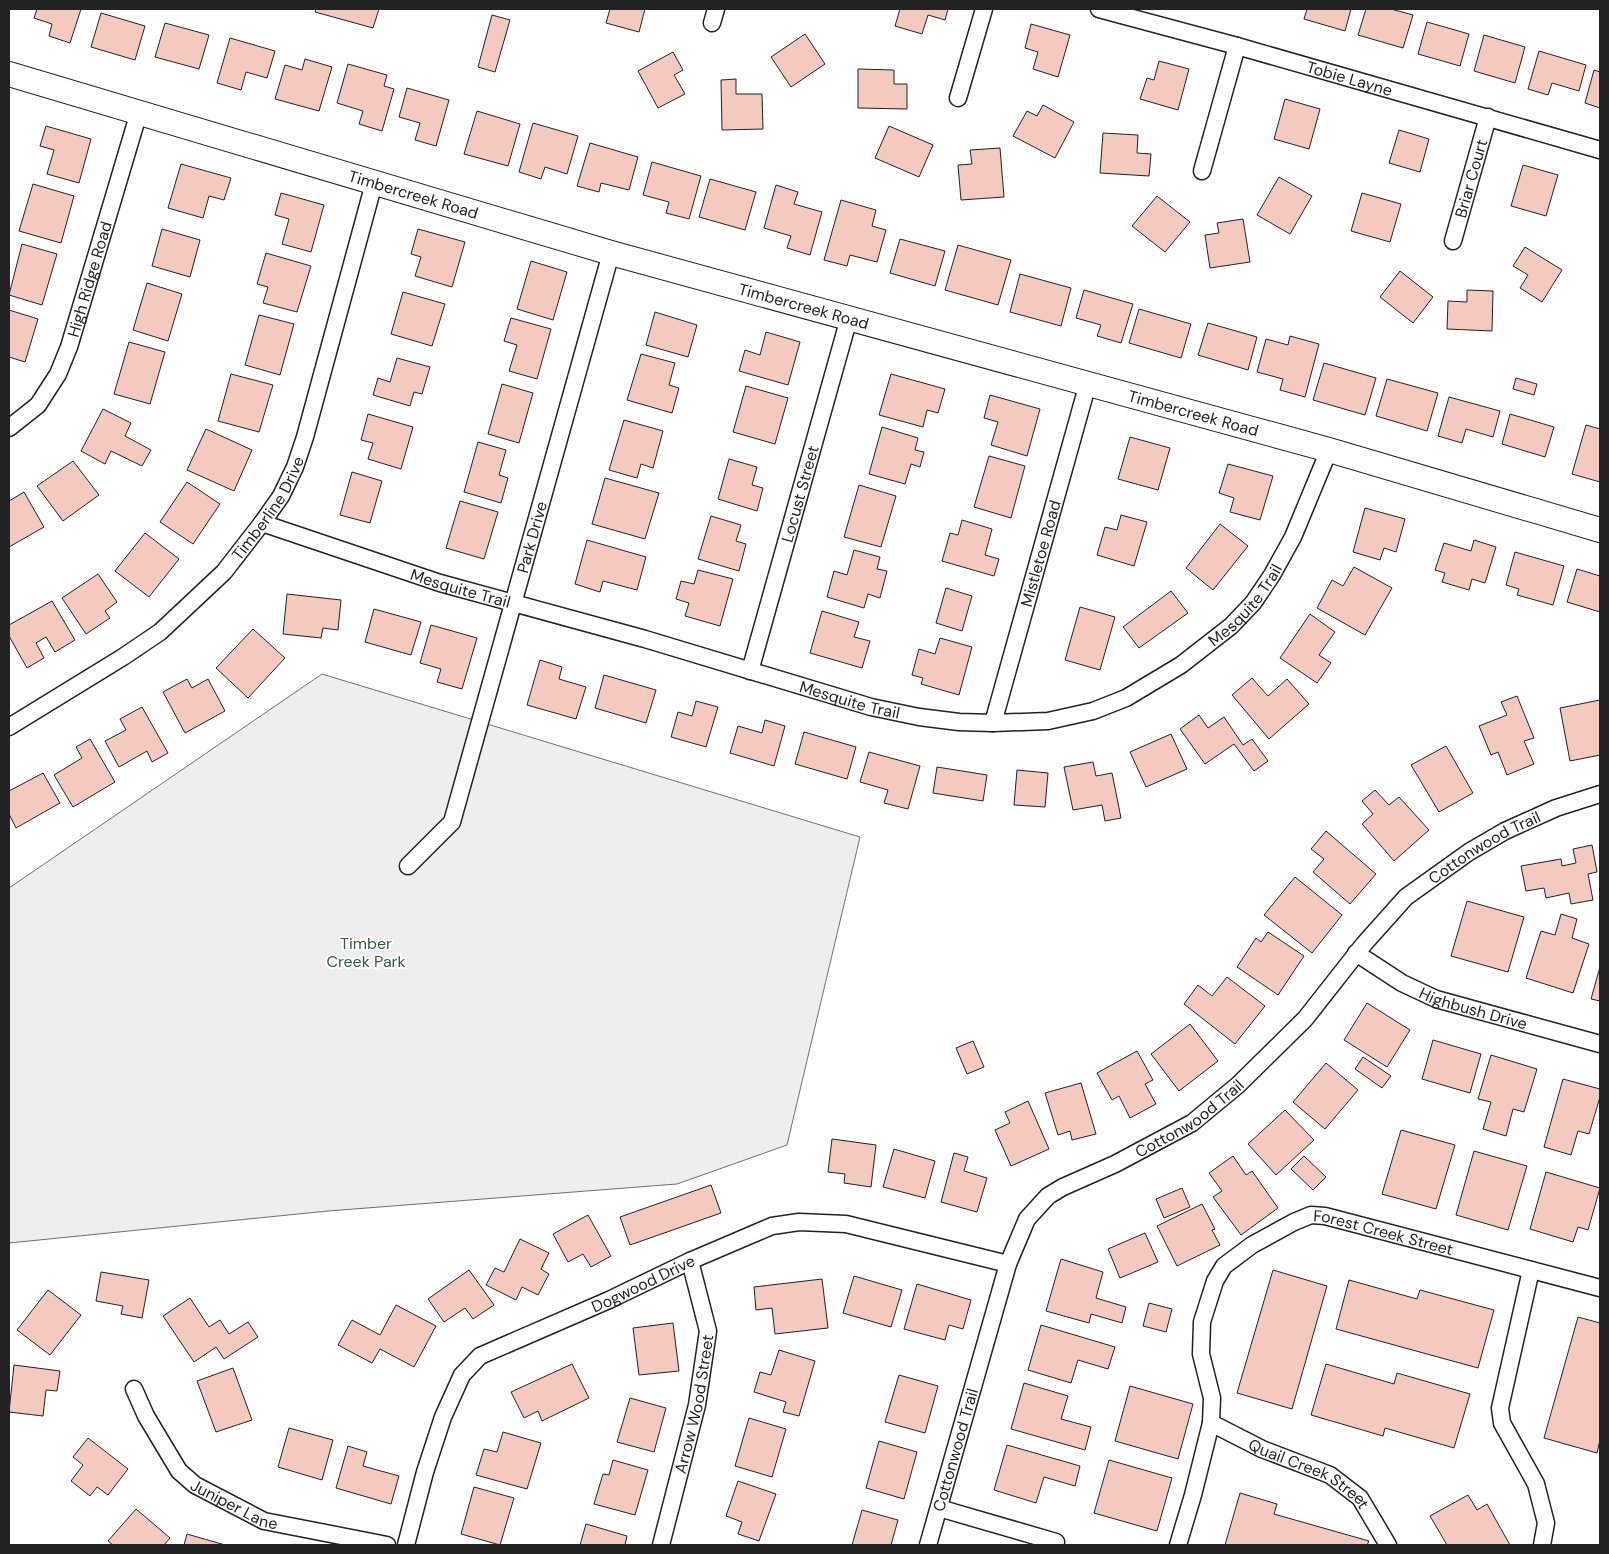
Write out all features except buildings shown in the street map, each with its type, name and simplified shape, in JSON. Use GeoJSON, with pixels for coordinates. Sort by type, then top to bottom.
{"type":"FeatureCollection","features":[{"type":"Feature","properties":{"kind":"street"},"geometry":{"type":"LineString","coordinates":[[958,98],[984,9]]}},
{"type":"Feature","properties":{"kind":"street","name":"Tobie Layne"},"geometry":{"type":"LineString","coordinates":[[1100,9],[1138,14],[1237,46],[1600,150]]}},
{"type":"Feature","properties":{"kind":"street"},"geometry":{"type":"LineString","coordinates":[[1202,171],[1237,46]]}},
{"type":"Feature","properties":{"kind":"street","name":"Timbercreek Road"},"geometry":{"type":"LineString","coordinates":[[9,74],[611,253],[1329,450],[1600,530]]}},
{"type":"Feature","properties":{"kind":"street","name":"High Ridge Road"},"geometry":{"type":"LineString","coordinates":[[9,428],[38,405],[58,374],[69,347],[139,112]]}},
{"type":"Feature","properties":{"kind":"street","name":"Briar Court"},"geometry":{"type":"LineString","coordinates":[[1452,241],[1488,117]]}},
{"type":"Feature","properties":{"kind":"street","name":"Timberline Drive"},"geometry":{"type":"LineString","coordinates":[[9,727],[160,632],[224,572],[281,496],[295,467],[305,437],[374,183]]}},
{"type":"Feature","properties":{"kind":"street","name":"Park Drive"},"geometry":{"type":"LineString","coordinates":[[408,866],[452,822],[611,253]]}},
{"type":"Feature","properties":{"kind":"street","name":"Locust Street"},"geometry":{"type":"LineString","coordinates":[[750,671],[849,318]]}},
{"type":"Feature","properties":{"kind":"street","name":"Mistletoe Road"},"geometry":{"type":"LineString","coordinates":[[993,724],[1088,383]]}},
{"type":"Feature","properties":{"kind":"street","name":"Mesquite Trail"},"geometry":{"type":"LineString","coordinates":[[262,523],[440,583],[645,638],[871,707],[919,717],[959,722],[993,724],[1048,721],[1093,711],[1126,698],[1181,665],[1231,626],[1253,603],[1272,575],[1293,537],[1329,450]]}},
{"type":"Feature","properties":{"kind":"street","name":"Cottonwood Trail"},"geometry":{"type":"LineString","coordinates":[[928,1545],[1008,1264],[1028,1219],[1048,1196],[1063,1187],[1115,1164],[1192,1123],[1238,1085],[1305,1019],[1356,953],[1406,897],[1469,852],[1505,832],[1556,808],[1600,794]]}},
{"type":"Feature","properties":{"kind":"street","name":"Highbush Drive"},"geometry":{"type":"LineString","coordinates":[[1356,953],[1402,984],[1436,998],[1600,1044]]}},
{"type":"Feature","properties":{"kind":"street","name":"Forest Creek Street"},"geometry":{"type":"LineString","coordinates":[[1178,1545],[1211,1423],[1212,1398],[1201,1354],[1202,1322],[1215,1281],[1224,1266],[1252,1245],[1311,1215],[1325,1216],[1600,1288]]}},
{"type":"Feature","properties":{"kind":"street","name":"Dogwood Drive"},"geometry":{"type":"LineString","coordinates":[[406,1545],[425,1472],[443,1417],[462,1375],[480,1356],[772,1226],[799,1222],[846,1224],[1008,1264]]}},
{"type":"Feature","properties":{"kind":"street","name":"Arrow Wood Street"},"geometry":{"type":"LineString","coordinates":[[661,1545],[698,1405],[708,1331],[690,1261]]}},
{"type":"Feature","properties":{"kind":"street"},"geometry":{"type":"LineString","coordinates":[[1531,1270],[1500,1408],[1502,1423],[1536,1484],[1546,1523],[1542,1545]]}},
{"type":"Feature","properties":{"kind":"street","name":"Juniper Lane"},"geometry":{"type":"LineString","coordinates":[[134,1389],[146,1416],[179,1471],[195,1485],[264,1521],[387,1545]]}},
{"type":"Feature","properties":{"kind":"street","name":"Quail Creek Street"},"geometry":{"type":"LineString","coordinates":[[1211,1423],[1262,1448],[1330,1475],[1360,1498],[1388,1545]]}},
{"type":"Feature","properties":{"kind":"street"},"geometry":{"type":"LineString","coordinates":[[939,1508],[1056,1542]]}},
{"type":"Feature","properties":{"kind":"green space","name":"Timber Creek Park"},"geometry":{"type":"Polygon","coordinates":[[[322,674],[860,837],[787,1145],[677,1184],[328,1211],[9,1243],[9,888],[322,674]]]}}]}
